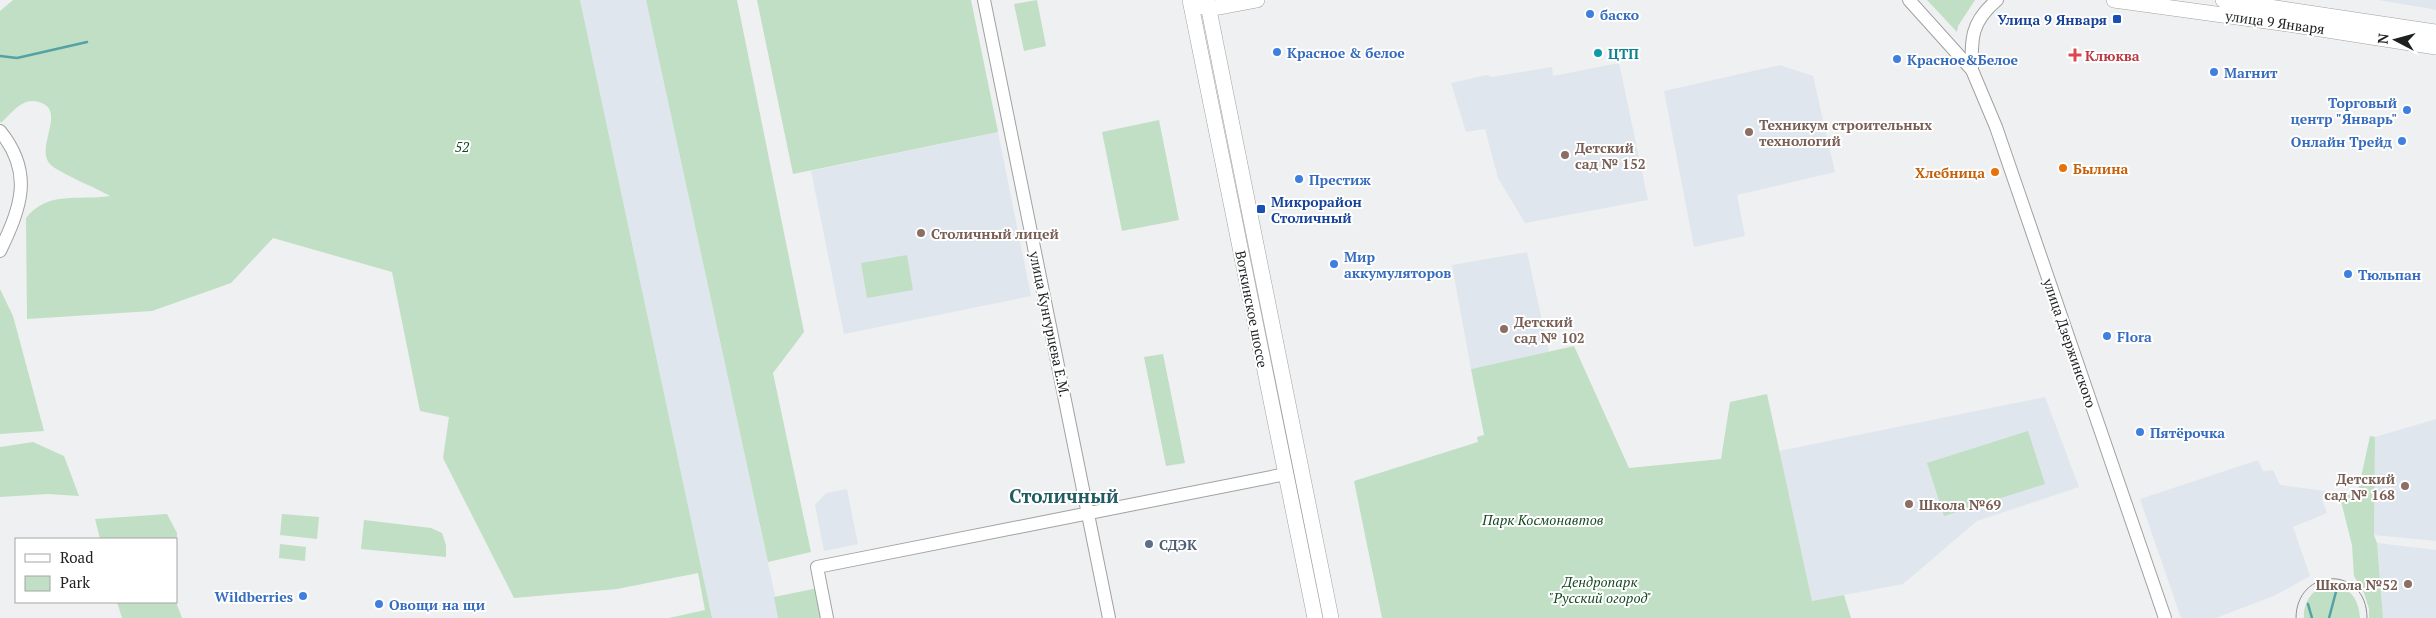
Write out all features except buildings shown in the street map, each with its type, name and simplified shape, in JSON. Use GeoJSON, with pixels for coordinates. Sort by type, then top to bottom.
{"type":"FeatureCollection","features":[{"type":"Feature","properties":{"kind":"main road"},"geometry":{"type":"LineString","coordinates":[[1199,2],[1257,0]]}},
{"type":"Feature","properties":{"kind":"main road","name":"улица 9 Января"},"geometry":{"type":"LineString","coordinates":[[2114,0],[2282,22],[2436,47]]}},
{"type":"Feature","properties":{"kind":"main road","name":"улица 9 Января"},"geometry":{"type":"LineString","coordinates":[[2223,0],[2436,32]]}},
{"type":"Feature","properties":{"kind":"main road","name":"Воткинское шоссе"},"geometry":{"type":"LineString","coordinates":[[1199,2],[1286,474],[1315,618]]}},
{"type":"Feature","properties":{"kind":"main road","name":"Воткинское шоссе"},"geometry":{"type":"LineString","coordinates":[[1199,2],[1331,618]]}},
{"type":"Feature","properties":{"kind":"street","name":"улица Кунгурцева Е.М."},"geometry":{"type":"LineString","coordinates":[[984,0],[1109,618]]}},
{"type":"Feature","properties":{"kind":"street","name":"улица Дзержинского"},"geometry":{"type":"LineString","coordinates":[[1909,0],[1972,70],[1996,127],[2165,618]]}},
{"type":"Feature","properties":{"kind":"street","name":"улица Дзержинского"},"geometry":{"type":"LineString","coordinates":[[1972,70],[1973,33],[1986,10],[1997,0]]}},
{"type":"Feature","properties":{"kind":"street"},"geometry":{"type":"LineString","coordinates":[[0,131],[10,143],[18,159],[21,183],[17,215],[0,251]]}},
{"type":"Feature","properties":{"kind":"street"},"geometry":{"type":"LineString","coordinates":[[827,618],[817,567],[1286,474]]}},
{"type":"Feature","properties":{"kind":"shaded area"},"geometry":{"type":"Polygon","coordinates":[[[580,0],[646,0],[780,618],[712,618],[580,0]]]}},
{"type":"Feature","properties":{"kind":"shaded area"},"geometry":{"type":"Polygon","coordinates":[[[2378,0],[2436,0],[2436,10],[2426,8],[2378,0]]]}},
{"type":"Feature","properties":{"kind":"shaded area","name":"Детский сад № 152"},"geometry":{"type":"Polygon","coordinates":[[[1619,63],[1648,200],[1525,223],[1498,178],[1485,129],[1466,132],[1451,83],[1487,75],[1492,77],[1552,67],[1553,76],[1619,63]]]}},
{"type":"Feature","properties":{"kind":"shaded area","name":"Техникум строительных технологий"},"geometry":{"type":"Polygon","coordinates":[[[1780,65],[1813,76],[1835,172],[1737,195],[1745,236],[1694,247],[1664,91],[1780,65]]]}},
{"type":"Feature","properties":{"kind":"shaded area","name":"Столичный лицей"},"geometry":{"type":"Polygon","coordinates":[[[998,132],[1031,296],[844,334],[811,171],[998,132]]]}},
{"type":"Feature","properties":{"kind":"shaded area","name":"Детский сад № 102"},"geometry":{"type":"Polygon","coordinates":[[[1527,252],[1549,352],[1471,369],[1452,265],[1527,252]]]}},
{"type":"Feature","properties":{"kind":"shaded area","name":"Школа №69"},"geometry":{"type":"Polygon","coordinates":[[[2045,397],[2079,487],[1977,521],[1903,584],[1812,601],[1779,451],[2045,397]]]}},
{"type":"Feature","properties":{"kind":"shaded area","name":"Детский сад № 168"},"geometry":{"type":"Polygon","coordinates":[[[2436,419],[2436,541],[2374,535],[2375,437],[2436,419]]]}},
{"type":"Feature","properties":{"kind":"shaded area"},"geometry":{"type":"Polygon","coordinates":[[[2258,460],[2263,471],[2273,470],[2280,485],[2339,493],[2322,500],[2327,513],[2293,527],[2310,576],[2276,595],[2216,618],[2181,618],[2140,499],[2258,460]]]}},
{"type":"Feature","properties":{"kind":"shaded area"},"geometry":{"type":"Polygon","coordinates":[[[847,489],[858,544],[824,551],[815,505],[826,493],[847,489]]]}},
{"type":"Feature","properties":{"kind":"shaded area","name":"Школа №52"},"geometry":{"type":"Polygon","coordinates":[[[2377,543],[2436,550],[2436,618],[2383,618],[2377,543]]]}},
{"type":"Feature","properties":{"kind":"green space","name":"52"},"geometry":{"type":"Polygon","coordinates":[[[13,0],[580,0],[712,618],[669,618],[705,610],[698,573],[617,589],[514,598],[443,458],[449,417],[420,411],[392,272],[273,238],[231,283],[152,311],[27,319],[26,218],[44,203],[54,200],[110,196],[60,171],[49,163],[46,156],[46,147],[51,112],[47,106],[39,102],[27,102],[18,107],[1,123],[0,121],[0,11],[13,0]]]}},
{"type":"Feature","properties":{"kind":"green space"},"geometry":{"type":"Polygon","coordinates":[[[646,0],[737,0],[804,332],[773,373],[811,552],[768,562],[646,0]]]}},
{"type":"Feature","properties":{"kind":"green space"},"geometry":{"type":"Polygon","coordinates":[[[757,0],[971,0],[998,132],[793,174],[757,0]]]}},
{"type":"Feature","properties":{"kind":"green space"},"geometry":{"type":"Polygon","coordinates":[[[1037,0],[1046,46],[1024,51],[1014,4],[1037,0]]]}},
{"type":"Feature","properties":{"kind":"green space"},"geometry":{"type":"Polygon","coordinates":[[[1927,0],[1975,0],[1958,26],[1957,32],[1927,0]]]}},
{"type":"Feature","properties":{"kind":"green space"},"geometry":{"type":"Polygon","coordinates":[[[1159,120],[1179,220],[1122,231],[1102,132],[1159,120]]]}},
{"type":"Feature","properties":{"kind":"green space"},"geometry":{"type":"Polygon","coordinates":[[[907,255],[913,290],[867,298],[861,263],[907,255]]]}},
{"type":"Feature","properties":{"kind":"green space"},"geometry":{"type":"Polygon","coordinates":[[[0,289],[13,316],[44,431],[0,434],[0,289]]]}},
{"type":"Feature","properties":{"kind":"green space","name":"Парк Космонавтов"},"geometry":{"type":"Polygon","coordinates":[[[1574,346],[1629,468],[1721,459],[1730,402],[1767,394],[1812,601],[1844,595],[1851,618],[1382,618],[1354,481],[1478,442],[1477,437],[1484,435],[1471,369],[1574,346]]]}},
{"type":"Feature","properties":{"kind":"green space"},"geometry":{"type":"Polygon","coordinates":[[[1163,354],[1185,463],[1166,466],[1144,357],[1163,354]]]}},
{"type":"Feature","properties":{"kind":"green space"},"geometry":{"type":"Polygon","coordinates":[[[2028,431],[2045,484],[1944,516],[1927,463],[2028,431]]]}},
{"type":"Feature","properties":{"kind":"green space"},"geometry":{"type":"Polygon","coordinates":[[[2370,436],[2375,437],[2374,535],[2377,543],[2383,618],[2369,618],[2369,609],[2364,593],[2354,576],[2352,545],[2339,493],[2357,496],[2370,436]]]}},
{"type":"Feature","properties":{"kind":"green space"},"geometry":{"type":"Polygon","coordinates":[[[33,442],[64,456],[79,496],[48,494],[0,497],[0,447],[33,442]]]}},
{"type":"Feature","properties":{"kind":"green space"},"geometry":{"type":"Polygon","coordinates":[[[167,514],[177,533],[177,538],[100,538],[95,519],[167,514]]]}},
{"type":"Feature","properties":{"kind":"green space"},"geometry":{"type":"Polygon","coordinates":[[[282,514],[319,517],[317,539],[280,535],[282,514]]]}},
{"type":"Feature","properties":{"kind":"green space"},"geometry":{"type":"Polygon","coordinates":[[[364,520],[431,528],[442,533],[446,545],[446,557],[361,549],[364,520]]]}},
{"type":"Feature","properties":{"kind":"green space"},"geometry":{"type":"Polygon","coordinates":[[[280,544],[306,547],[305,561],[279,558],[280,544]]]}},
{"type":"Feature","properties":{"kind":"green space"},"geometry":{"type":"Polygon","coordinates":[[[2327,585],[2341,587],[2351,594],[2357,604],[2360,618],[2304,618],[2305,607],[2310,597],[2317,590],[2327,585]]]}},
{"type":"Feature","properties":{"kind":"green space"},"geometry":{"type":"Polygon","coordinates":[[[818,588],[824,618],[778,618],[774,597],[818,588]]]}},
{"type":"Feature","properties":{"kind":"green space"},"geometry":{"type":"Polygon","coordinates":[[[117,603],[176,603],[182,618],[122,618],[117,603]]]}},
{"type":"Feature","properties":{"kind":"waterway"},"geometry":{"type":"LineString","coordinates":[[0,56],[17,58],[87,42]]}},
{"type":"Feature","properties":{"kind":"waterway"},"geometry":{"type":"LineString","coordinates":[[2329,618],[2337,588]]}},
{"type":"Feature","properties":{"kind":"waterway"},"geometry":{"type":"LineString","coordinates":[[2308,604],[2312,618]]}},
{"type":"Feature","properties":{"kind":"tram line"},"geometry":{"type":"LineString","coordinates":[[2296,618],[2299,601],[2307,589],[2318,581],[2332,579],[2345,581],[2356,588],[2364,600],[2367,618]]}},
{"type":"Feature","properties":{"kind":"place","name":"баско"},"geometry":{"type":"Point","coordinates":[1590,14]}},
{"type":"Feature","properties":{"kind":"place","name":"Улица 9 Января"},"geometry":{"type":"Point","coordinates":[2117,19]}},
{"type":"Feature","properties":{"kind":"place","name":"Красное & белое"},"geometry":{"type":"Point","coordinates":[1277,52]}},
{"type":"Feature","properties":{"kind":"place","name":"ЦТП"},"geometry":{"type":"Point","coordinates":[1598,53]}},
{"type":"Feature","properties":{"kind":"place","name":"Клюква"},"geometry":{"type":"Point","coordinates":[2075,55]}},
{"type":"Feature","properties":{"kind":"place","name":"Красное&Белое"},"geometry":{"type":"Point","coordinates":[1897,59]}},
{"type":"Feature","properties":{"kind":"place","name":"Магнит"},"geometry":{"type":"Point","coordinates":[2214,72]}},
{"type":"Feature","properties":{"kind":"place","name":"Торговый центр \"Январь\""},"geometry":{"type":"Point","coordinates":[2407,110]}},
{"type":"Feature","properties":{"kind":"place","name":"Техникум строительных технологий"},"geometry":{"type":"Point","coordinates":[1749,132]}},
{"type":"Feature","properties":{"kind":"place","name":"Онлайн Трейд"},"geometry":{"type":"Point","coordinates":[2402,141]}},
{"type":"Feature","properties":{"kind":"place","name":"Детский сад № 152"},"geometry":{"type":"Point","coordinates":[1565,155]}},
{"type":"Feature","properties":{"kind":"place","name":"Былина"},"geometry":{"type":"Point","coordinates":[2063,168]}},
{"type":"Feature","properties":{"kind":"place","name":"Хлебница"},"geometry":{"type":"Point","coordinates":[1995,172]}},
{"type":"Feature","properties":{"kind":"place","name":"Престиж"},"geometry":{"type":"Point","coordinates":[1299,179]}},
{"type":"Feature","properties":{"kind":"place","name":"Микрорайон Столичный"},"geometry":{"type":"Point","coordinates":[1261,209]}},
{"type":"Feature","properties":{"kind":"place","name":"Столичный лицей"},"geometry":{"type":"Point","coordinates":[921,233]}},
{"type":"Feature","properties":{"kind":"place","name":"Мир аккумуляторов"},"geometry":{"type":"Point","coordinates":[1334,264]}},
{"type":"Feature","properties":{"kind":"place","name":"Тюльпан"},"geometry":{"type":"Point","coordinates":[2348,274]}},
{"type":"Feature","properties":{"kind":"place","name":"Детский сад № 102"},"geometry":{"type":"Point","coordinates":[1504,329]}},
{"type":"Feature","properties":{"kind":"place","name":"Flora"},"geometry":{"type":"Point","coordinates":[2107,336]}},
{"type":"Feature","properties":{"kind":"place","name":"Пятёрочка"},"geometry":{"type":"Point","coordinates":[2140,432]}},
{"type":"Feature","properties":{"kind":"place","name":"Детский сад № 168"},"geometry":{"type":"Point","coordinates":[2405,486]}},
{"type":"Feature","properties":{"kind":"place","name":"Школа №69"},"geometry":{"type":"Point","coordinates":[1909,504]}},
{"type":"Feature","properties":{"kind":"place","name":"СДЭК"},"geometry":{"type":"Point","coordinates":[1149,544]}},
{"type":"Feature","properties":{"kind":"place","name":"Школа №52"},"geometry":{"type":"Point","coordinates":[2408,584]}},
{"type":"Feature","properties":{"kind":"place","name":"Wildberries"},"geometry":{"type":"Point","coordinates":[303,596]}},
{"type":"Feature","properties":{"kind":"place","name":"Овощи на щи"},"geometry":{"type":"Point","coordinates":[379,604]}},
{"type":"Feature","properties":{"kind":"district","name":"Столичный"},"geometry":{"type":"Point","coordinates":[1064,495]}},
{"type":"Feature","properties":{"kind":"park label","name":"Дендропарк \"Русский огород\""},"geometry":{"type":"Point","coordinates":[1600,590]}}]}
